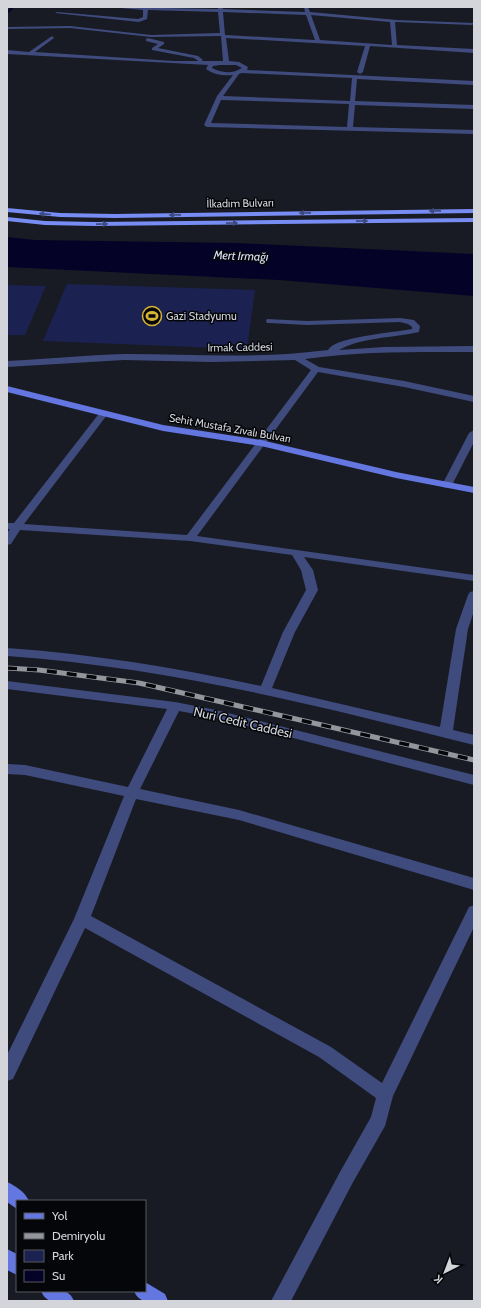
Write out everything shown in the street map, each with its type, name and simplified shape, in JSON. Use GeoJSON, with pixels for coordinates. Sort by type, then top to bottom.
{"type":"FeatureCollection","features":[{"type":"Feature","properties":{"kind":"highway","name":"İlkadım Bulvarı"},"geometry":{"type":"LineString","coordinates":[[7,210],[60,215],[115,216],[474,211]]}},
{"type":"Feature","properties":{"kind":"highway","name":"İlkadım Bulvarı"},"geometry":{"type":"LineString","coordinates":[[7,219],[45,223],[94,224],[474,220]]}},
{"type":"Feature","properties":{"kind":"main road","name":"Sehit Mustafa Zıvalı Bulvarı"},"geometry":{"type":"LineString","coordinates":[[7,389],[163,428],[261,443],[396,475],[474,490]]}},
{"type":"Feature","properties":{"kind":"main road"},"geometry":{"type":"LineString","coordinates":[[7,1191],[19,1200]]}},
{"type":"Feature","properties":{"kind":"main road"},"geometry":{"type":"LineString","coordinates":[[7,1258],[16,1265]]}},
{"type":"Feature","properties":{"kind":"main road"},"geometry":{"type":"LineString","coordinates":[[52,1292],[64,1301]]}},
{"type":"Feature","properties":{"kind":"main road"},"geometry":{"type":"LineString","coordinates":[[145,1292],[158,1301]]}},
{"type":"Feature","properties":{"kind":"street"},"geometry":{"type":"LineString","coordinates":[[18,33],[40,27],[55,18],[62,7]]}},
{"type":"Feature","properties":{"kind":"street"},"geometry":{"type":"LineString","coordinates":[[111,7],[220,9],[309,13],[392,20],[473,21],[474,30]]}},
{"type":"Feature","properties":{"kind":"street"},"geometry":{"type":"LineString","coordinates":[[306,7],[318,42]]}},
{"type":"Feature","properties":{"kind":"street"},"geometry":{"type":"LineString","coordinates":[[55,18],[139,21],[145,18],[146,8]]}},
{"type":"Feature","properties":{"kind":"street"},"geometry":{"type":"LineString","coordinates":[[220,9],[226,62]]}},
{"type":"Feature","properties":{"kind":"street"},"geometry":{"type":"LineString","coordinates":[[392,20],[395,46]]}},
{"type":"Feature","properties":{"kind":"street"},"geometry":{"type":"LineString","coordinates":[[7,28],[70,27],[151,36],[223,35],[474,51]]}},
{"type":"Feature","properties":{"kind":"street"},"geometry":{"type":"LineString","coordinates":[[151,36],[148,41],[162,43],[154,49],[196,57],[204,64]]}},
{"type":"Feature","properties":{"kind":"street"},"geometry":{"type":"LineString","coordinates":[[30,54],[52,37]]}},
{"type":"Feature","properties":{"kind":"street"},"geometry":{"type":"LineString","coordinates":[[350,129],[352,102],[357,74],[368,45]]}},
{"type":"Feature","properties":{"kind":"street"},"geometry":{"type":"LineString","coordinates":[[7,52],[174,64],[214,64],[226,62],[274,68],[474,83]]}},
{"type":"Feature","properties":{"kind":"street"},"geometry":{"type":"LineString","coordinates":[[7,56],[212,71],[225,74],[239,72],[474,78]]}},
{"type":"Feature","properties":{"kind":"street"},"geometry":{"type":"LineString","coordinates":[[214,64],[209,67],[218,78]]}},
{"type":"Feature","properties":{"kind":"street"},"geometry":{"type":"LineString","coordinates":[[242,65],[246,68],[239,72],[219,98],[207,125],[474,132]]}},
{"type":"Feature","properties":{"kind":"street"},"geometry":{"type":"LineString","coordinates":[[222,83],[226,89]]}},
{"type":"Feature","properties":{"kind":"street"},"geometry":{"type":"LineString","coordinates":[[219,98],[474,107]]}},
{"type":"Feature","properties":{"kind":"street"},"geometry":{"type":"LineString","coordinates":[[270,321],[307,323],[400,320],[411,322],[416,326],[416,330],[403,334],[340,345],[328,353]]}},
{"type":"Feature","properties":{"kind":"street","name":"Irmak Caddesi"},"geometry":{"type":"LineString","coordinates":[[7,364],[124,357],[211,359],[297,357],[328,353],[384,350],[474,350]]}},
{"type":"Feature","properties":{"kind":"street"},"geometry":{"type":"LineString","coordinates":[[297,357],[316,369],[404,384],[474,399]]}},
{"type":"Feature","properties":{"kind":"street"},"geometry":{"type":"LineString","coordinates":[[190,538],[316,369]]}},
{"type":"Feature","properties":{"kind":"street"},"geometry":{"type":"LineString","coordinates":[[7,542],[12,526],[104,413]]}},
{"type":"Feature","properties":{"kind":"street"},"geometry":{"type":"LineString","coordinates":[[448,485],[474,433]]}},
{"type":"Feature","properties":{"kind":"street"},"geometry":{"type":"LineString","coordinates":[[12,526],[190,538],[462,575],[474,578]]}},
{"type":"Feature","properties":{"kind":"street"},"geometry":{"type":"LineString","coordinates":[[265,690],[289,632],[312,590],[307,570],[295,552]]}},
{"type":"Feature","properties":{"kind":"street"},"geometry":{"type":"LineString","coordinates":[[446,733],[462,629],[474,595]]}},
{"type":"Feature","properties":{"kind":"street"},"geometry":{"type":"LineString","coordinates":[[7,652],[86,658],[131,664],[265,690],[474,740]]}},
{"type":"Feature","properties":{"kind":"street","name":"Nuri Cedit Caddesi"},"geometry":{"type":"LineString","coordinates":[[7,685],[175,706],[216,714],[474,780]]}},
{"type":"Feature","properties":{"kind":"street"},"geometry":{"type":"LineString","coordinates":[[7,1073],[82,918],[132,792],[175,706]]}},
{"type":"Feature","properties":{"kind":"street"},"geometry":{"type":"LineString","coordinates":[[7,769],[25,770],[239,815],[474,884]]}},
{"type":"Feature","properties":{"kind":"street"},"geometry":{"type":"LineString","coordinates":[[281,1301],[346,1178],[379,1120],[385,1095],[474,911]]}},
{"type":"Feature","properties":{"kind":"street"},"geometry":{"type":"LineString","coordinates":[[82,918],[325,1052],[385,1095]]}},
{"type":"Feature","properties":{"kind":"green space","name":"Gazi Stadyumu"},"geometry":{"type":"Polygon","coordinates":[[[67,284],[255,290],[247,349],[43,341],[67,284]]]}},
{"type":"Feature","properties":{"kind":"green space"},"geometry":{"type":"Polygon","coordinates":[[[7,285],[46,286],[25,335],[7,335],[7,285]]]}},
{"type":"Feature","properties":{"kind":"water","name":"Mert Irmağı"},"geometry":{"type":"Polygon","coordinates":[[[7,237],[35,240],[236,243],[474,254],[474,296],[279,280],[7,267],[7,237]]]}},
{"type":"Feature","properties":{"kind":"waterway"},"geometry":{"type":"LineString","coordinates":[[7,13],[13,7]]}},
{"type":"Feature","properties":{"kind":"railway"},"geometry":{"type":"LineString","coordinates":[[7,668],[39,670],[139,683],[474,760]]}},
{"type":"Feature","properties":{"kind":"place","name":"Gazi Stadyumu"},"geometry":{"type":"Point","coordinates":[152,316]}}]}
